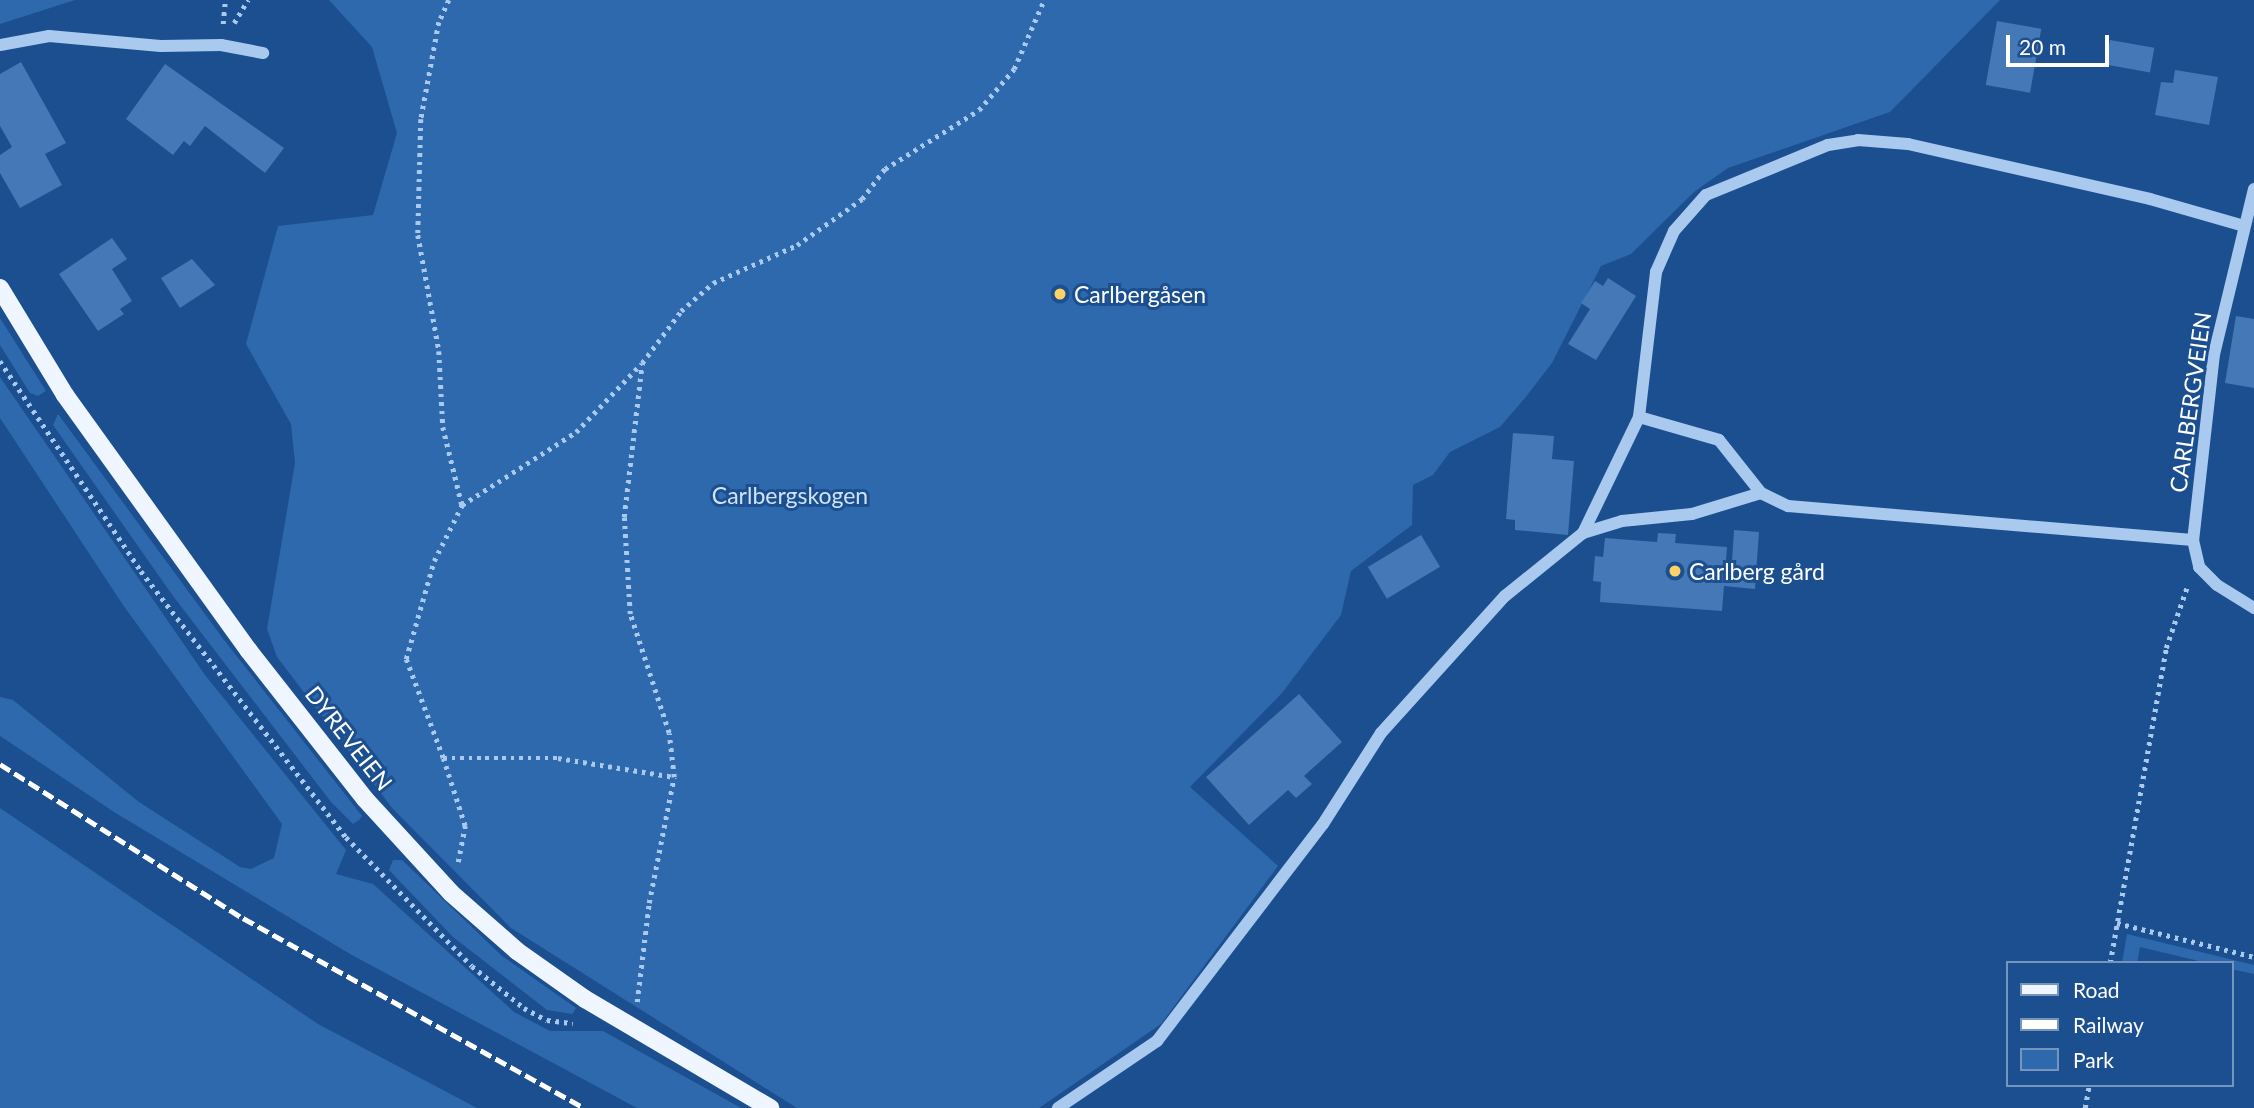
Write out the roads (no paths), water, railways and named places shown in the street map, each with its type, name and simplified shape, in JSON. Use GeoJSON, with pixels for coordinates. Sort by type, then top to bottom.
{"type":"FeatureCollection","features":[{"type":"Feature","properties":{"kind":"main road","name":"DYREVEIEN"},"geometry":{"type":"LineString","coordinates":[[0,288],[65,395],[249,651],[365,799],[451,893],[517,951],[634,1029],[770,1108]]}},
{"type":"Feature","properties":{"kind":"street"},"geometry":{"type":"LineString","coordinates":[[0,45],[49,36],[161,46],[222,45],[263,53]]}},
{"type":"Feature","properties":{"kind":"street"},"geometry":{"type":"LineString","coordinates":[[1583,533],[1639,417],[1656,272],[1674,231],[1706,195],[1828,145],[1858,140],[1908,144],[2150,199],[2244,226]]}},
{"type":"Feature","properties":{"kind":"street","name":"CARLBERGVEIEN"},"geometry":{"type":"LineString","coordinates":[[2254,189],[2214,354],[2193,540],[2199,567],[2217,585],[2254,608]]}},
{"type":"Feature","properties":{"kind":"street"},"geometry":{"type":"LineString","coordinates":[[1639,417],[1719,440],[1760,493],[1788,506],[2193,540]]}},
{"type":"Feature","properties":{"kind":"street"},"geometry":{"type":"LineString","coordinates":[[1058,1108],[1157,1041],[1323,824],[1381,733],[1505,596],[1583,533],[1622,521],[1692,514],[1760,493]]}},
{"type":"Feature","properties":{"kind":"railway"},"geometry":{"type":"LineString","coordinates":[[0,764],[243,918],[584,1108]]}},
{"type":"Feature","properties":{"kind":"place","name":"Carlbergåsen"},"geometry":{"type":"Point","coordinates":[1060,294]}},
{"type":"Feature","properties":{"kind":"place","name":"Carlberg gård"},"geometry":{"type":"Point","coordinates":[1675,571]}},
{"type":"Feature","properties":{"kind":"park label","name":"Carlbergskogen"},"geometry":{"type":"Point","coordinates":[790,495]}}]}
